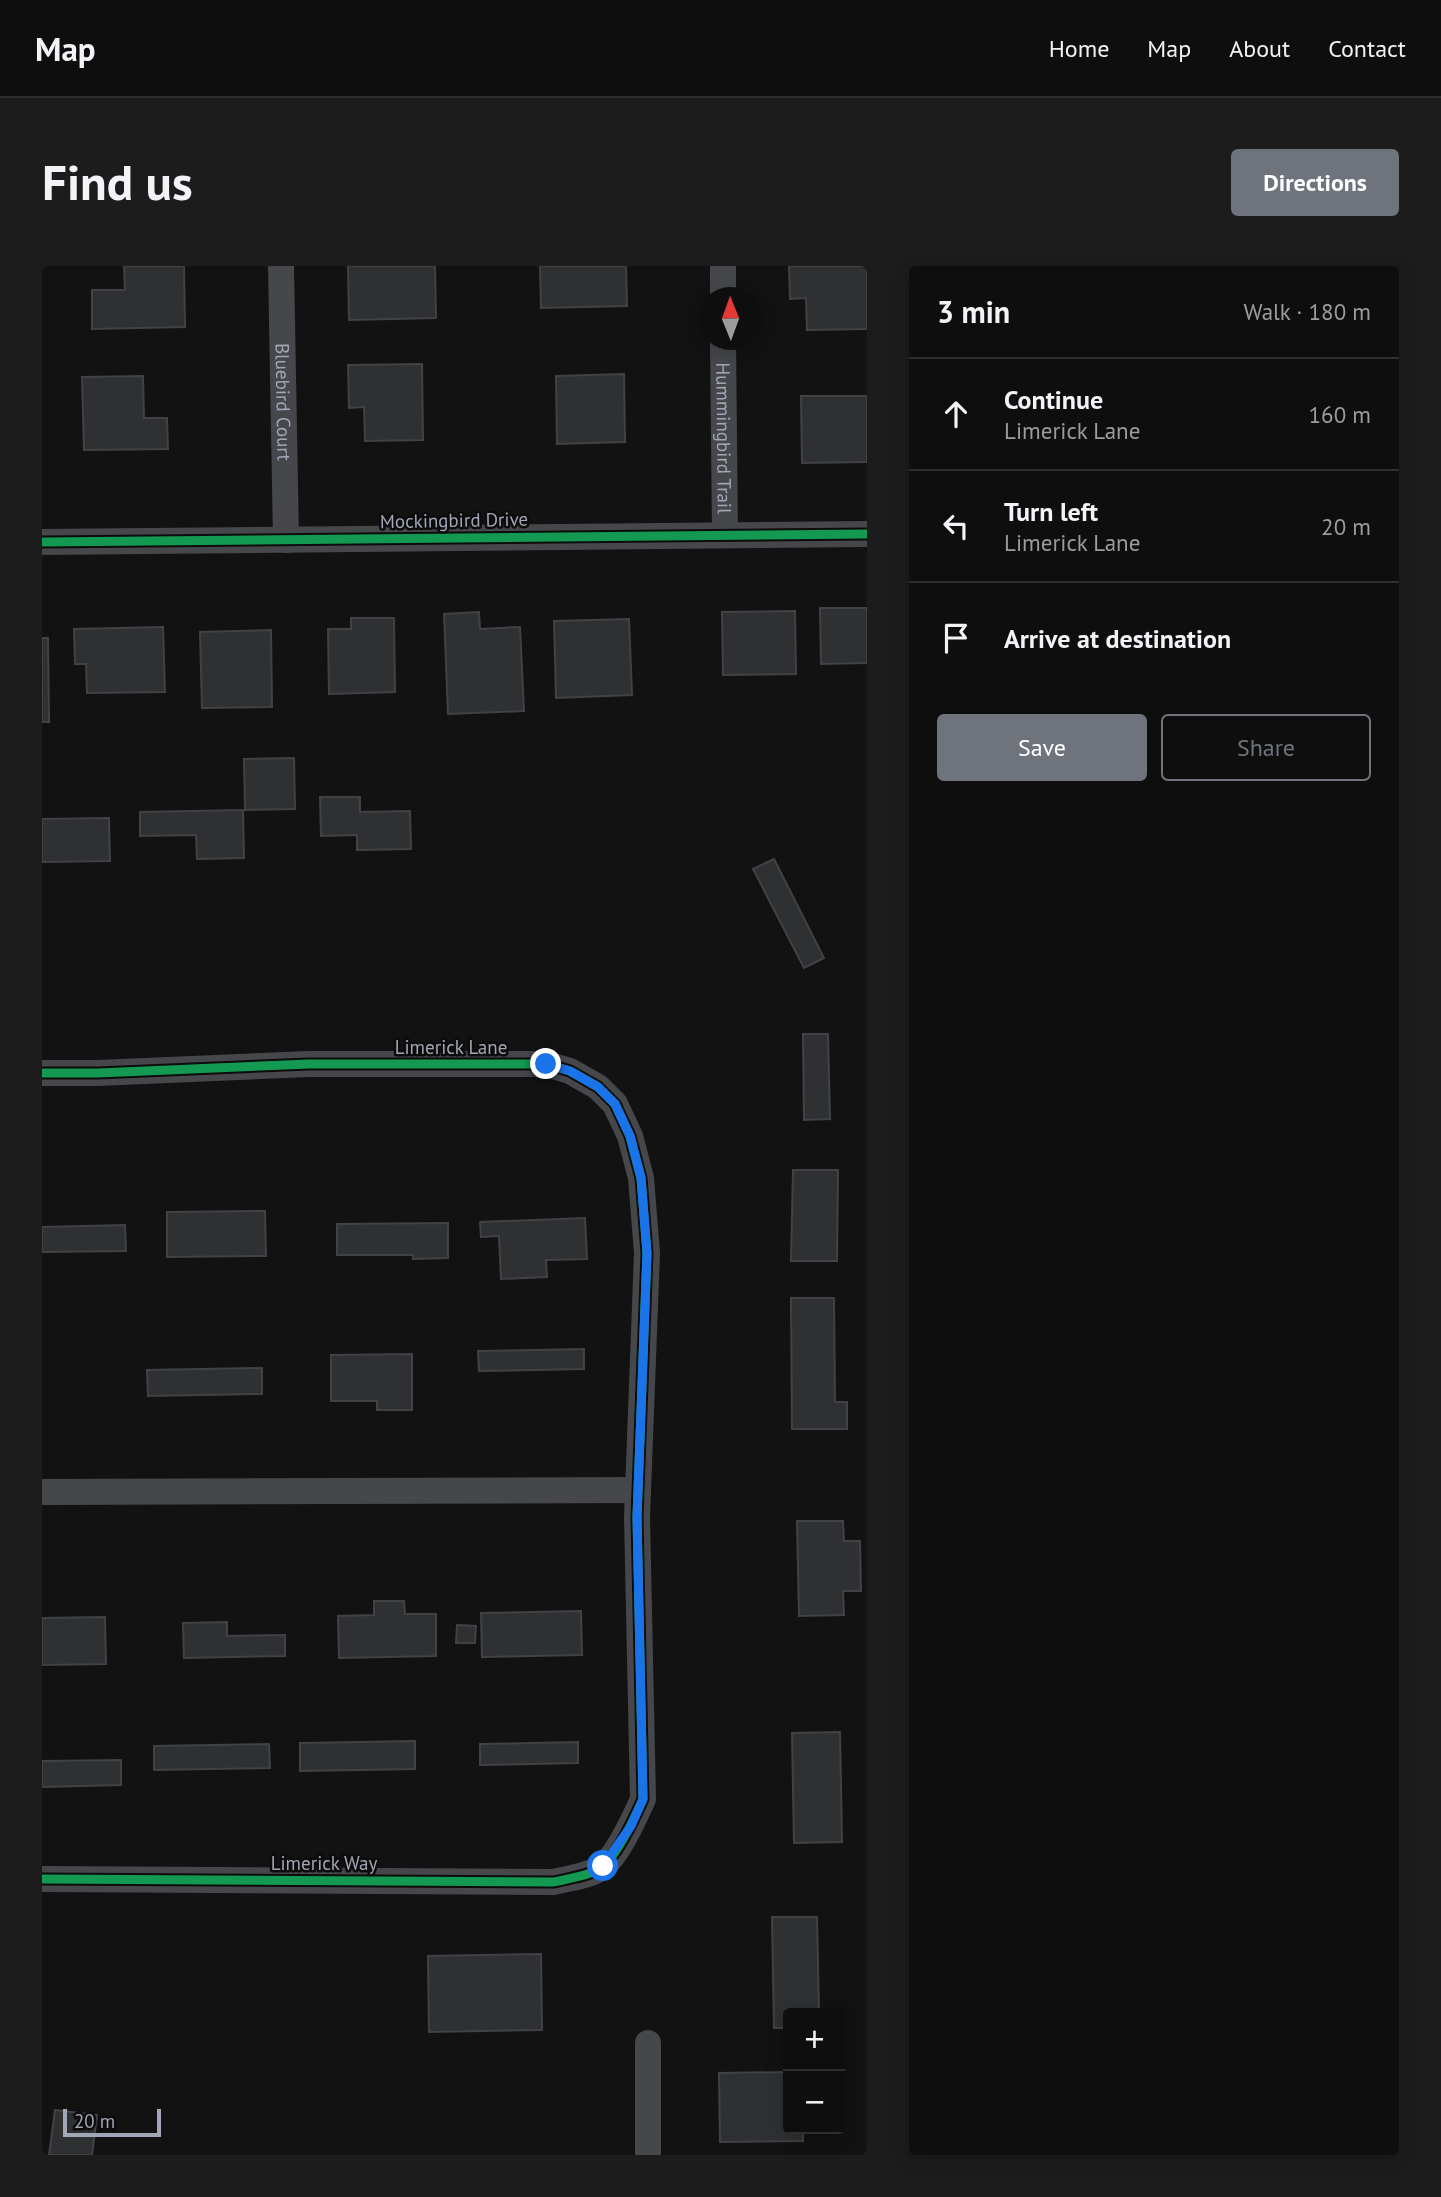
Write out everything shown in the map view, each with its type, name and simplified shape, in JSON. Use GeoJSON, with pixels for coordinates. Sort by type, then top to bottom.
{"type":"FeatureCollection","features":[{"type":"Feature","properties":{"kind":"street","name":"Bluebird Court"},"geometry":{"type":"LineString","coordinates":[[281,266],[286,540]]}},
{"type":"Feature","properties":{"kind":"street"},"geometry":{"type":"LineString","coordinates":[[723,266],[723,287]]}},
{"type":"Feature","properties":{"kind":"street","name":"Hummingbird Trail"},"geometry":{"type":"LineString","coordinates":[[723,350],[725,535]]}},
{"type":"Feature","properties":{"kind":"street","name":"Mockingbird Drive"},"geometry":{"type":"LineString","coordinates":[[42,542],[867,534]]}},
{"type":"Feature","properties":{"kind":"street","name":"Limerick Lane"},"geometry":{"type":"LineString","coordinates":[[42,1073],[309,1064],[546,1064],[570,1071],[598,1087],[615,1104],[630,1136],[641,1178],[647,1253],[638,1490],[643,1799],[631,1826],[603,1866]]}},
{"type":"Feature","properties":{"kind":"street"},"geometry":{"type":"LineString","coordinates":[[42,1492],[638,1490]]}},
{"type":"Feature","properties":{"kind":"street","name":"Limerick Way"},"geometry":{"type":"LineString","coordinates":[[42,1879],[554,1882],[603,1866]]}},
{"type":"Feature","properties":{"kind":"street"},"geometry":{"type":"LineString","coordinates":[[648,2043],[648,2155]]}},
{"type":"Feature","properties":{"kind":"building"},"geometry":{"type":"Polygon","coordinates":[[[124,266],[184,266],[185,327],[92,329],[92,290],[125,290],[124,266]]]}},
{"type":"Feature","properties":{"kind":"building"},"geometry":{"type":"Polygon","coordinates":[[[348,266],[435,266],[436,318],[349,320],[348,266]]]}},
{"type":"Feature","properties":{"kind":"building"},"geometry":{"type":"Polygon","coordinates":[[[540,266],[626,266],[627,306],[541,308],[540,266]]]}},
{"type":"Feature","properties":{"kind":"building"},"geometry":{"type":"Polygon","coordinates":[[[789,266],[867,266],[867,329],[807,330],[806,298],[790,299],[789,266]]]}},
{"type":"Feature","properties":{"kind":"building"},"geometry":{"type":"Polygon","coordinates":[[[422,364],[423,440],[365,441],[364,407],[349,408],[348,365],[422,364]]]}},
{"type":"Feature","properties":{"kind":"building"},"geometry":{"type":"Polygon","coordinates":[[[624,374],[625,442],[557,444],[556,376],[624,374]]]}},
{"type":"Feature","properties":{"kind":"building"},"geometry":{"type":"Polygon","coordinates":[[[143,376],[144,418],[167,418],[168,449],[84,450],[82,377],[143,376]]]}},
{"type":"Feature","properties":{"kind":"building"},"geometry":{"type":"Polygon","coordinates":[[[801,396],[867,396],[867,462],[802,463],[801,396]]]}},
{"type":"Feature","properties":{"kind":"building"},"geometry":{"type":"Polygon","coordinates":[[[820,608],[867,608],[867,663],[821,664],[820,608]]]}},
{"type":"Feature","properties":{"kind":"building"},"geometry":{"type":"Polygon","coordinates":[[[795,611],[796,674],[723,675],[722,612],[795,611]]]}},
{"type":"Feature","properties":{"kind":"building"},"geometry":{"type":"Polygon","coordinates":[[[479,612],[480,629],[520,627],[524,711],[448,714],[444,614],[479,612]]]}},
{"type":"Feature","properties":{"kind":"building"},"geometry":{"type":"Polygon","coordinates":[[[351,618],[394,618],[395,692],[329,694],[328,629],[351,629],[351,618]]]}},
{"type":"Feature","properties":{"kind":"building"},"geometry":{"type":"Polygon","coordinates":[[[629,619],[632,695],[556,698],[554,621],[629,619]]]}},
{"type":"Feature","properties":{"kind":"building"},"geometry":{"type":"Polygon","coordinates":[[[163,627],[165,692],[87,693],[86,664],[75,664],[74,629],[163,627]]]}},
{"type":"Feature","properties":{"kind":"building"},"geometry":{"type":"Polygon","coordinates":[[[271,630],[272,707],[202,708],[200,632],[271,630]]]}},
{"type":"Feature","properties":{"kind":"building"},"geometry":{"type":"Polygon","coordinates":[[[42,638],[48,638],[49,722],[42,722],[42,638]]]}},
{"type":"Feature","properties":{"kind":"building"},"geometry":{"type":"Polygon","coordinates":[[[294,758],[295,809],[245,810],[244,759],[294,758]]]}},
{"type":"Feature","properties":{"kind":"building"},"geometry":{"type":"Polygon","coordinates":[[[320,797],[360,797],[360,812],[410,811],[411,849],[357,850],[357,835],[321,836],[320,797]]]}},
{"type":"Feature","properties":{"kind":"building"},"geometry":{"type":"Polygon","coordinates":[[[243,810],[244,858],[197,859],[196,835],[140,836],[140,812],[243,810]]]}},
{"type":"Feature","properties":{"kind":"building"},"geometry":{"type":"Polygon","coordinates":[[[109,818],[110,861],[42,862],[42,819],[109,818]]]}},
{"type":"Feature","properties":{"kind":"building"},"geometry":{"type":"Polygon","coordinates":[[[774,859],[824,958],[804,968],[753,869],[774,859]]]}},
{"type":"Feature","properties":{"kind":"building"},"geometry":{"type":"Polygon","coordinates":[[[803,1034],[828,1034],[830,1119],[804,1120],[803,1034]]]}},
{"type":"Feature","properties":{"kind":"building"},"geometry":{"type":"Polygon","coordinates":[[[793,1170],[838,1170],[837,1261],[791,1261],[793,1170]]]}},
{"type":"Feature","properties":{"kind":"building"},"geometry":{"type":"Polygon","coordinates":[[[265,1211],[266,1256],[167,1257],[167,1212],[265,1211]]]}},
{"type":"Feature","properties":{"kind":"building"},"geometry":{"type":"Polygon","coordinates":[[[585,1218],[587,1259],[546,1260],[547,1277],[501,1279],[499,1236],[481,1237],[480,1222],[585,1218]]]}},
{"type":"Feature","properties":{"kind":"building"},"geometry":{"type":"Polygon","coordinates":[[[448,1223],[448,1258],[337,1255],[337,1224],[448,1223]]]}},
{"type":"Feature","properties":{"kind":"building"},"geometry":{"type":"Polygon","coordinates":[[[125,1225],[126,1251],[42,1252],[42,1227],[125,1225]]]}},
{"type":"Feature","properties":{"kind":"building"},"geometry":{"type":"Polygon","coordinates":[[[791,1298],[834,1298],[835,1402],[847,1402],[847,1429],[792,1429],[791,1298]]]}},
{"type":"Feature","properties":{"kind":"building"},"geometry":{"type":"Polygon","coordinates":[[[584,1349],[584,1369],[479,1371],[478,1351],[584,1349]]]}},
{"type":"Feature","properties":{"kind":"building"},"geometry":{"type":"Polygon","coordinates":[[[412,1354],[412,1410],[377,1410],[377,1401],[331,1401],[331,1355],[412,1354]]]}},
{"type":"Feature","properties":{"kind":"building"},"geometry":{"type":"Polygon","coordinates":[[[262,1368],[262,1394],[148,1396],[147,1370],[262,1368]]]}},
{"type":"Feature","properties":{"kind":"building"},"geometry":{"type":"Polygon","coordinates":[[[797,1521],[843,1521],[844,1541],[860,1541],[861,1591],[843,1591],[844,1615],[799,1616],[797,1521]]]}},
{"type":"Feature","properties":{"kind":"building"},"geometry":{"type":"Polygon","coordinates":[[[374,1601],[404,1601],[405,1614],[436,1614],[436,1656],[339,1658],[338,1616],[374,1615],[374,1601]]]}},
{"type":"Feature","properties":{"kind":"building"},"geometry":{"type":"Polygon","coordinates":[[[581,1611],[582,1655],[482,1657],[481,1613],[581,1611]]]}},
{"type":"Feature","properties":{"kind":"building"},"geometry":{"type":"Polygon","coordinates":[[[105,1617],[106,1664],[42,1665],[42,1618],[105,1617]]]}},
{"type":"Feature","properties":{"kind":"building"},"geometry":{"type":"Polygon","coordinates":[[[227,1622],[227,1636],[285,1635],[285,1656],[184,1658],[183,1623],[227,1622]]]}},
{"type":"Feature","properties":{"kind":"building"},"geometry":{"type":"Polygon","coordinates":[[[457,1625],[476,1626],[475,1643],[456,1643],[457,1625]]]}},
{"type":"Feature","properties":{"kind":"building"},"geometry":{"type":"Polygon","coordinates":[[[840,1732],[842,1842],[794,1843],[792,1733],[840,1732]]]}},
{"type":"Feature","properties":{"kind":"building"},"geometry":{"type":"Polygon","coordinates":[[[415,1741],[415,1769],[300,1771],[300,1743],[415,1741]]]}},
{"type":"Feature","properties":{"kind":"building"},"geometry":{"type":"Polygon","coordinates":[[[578,1742],[578,1763],[480,1765],[480,1744],[578,1742]]]}},
{"type":"Feature","properties":{"kind":"building"},"geometry":{"type":"Polygon","coordinates":[[[269,1744],[270,1768],[154,1770],[154,1746],[269,1744]]]}},
{"type":"Feature","properties":{"kind":"building"},"geometry":{"type":"Polygon","coordinates":[[[121,1760],[121,1785],[42,1787],[42,1761],[121,1760]]]}},
{"type":"Feature","properties":{"kind":"building"},"geometry":{"type":"Polygon","coordinates":[[[772,1917],[817,1917],[819,2008],[783,2008],[783,2028],[774,2028],[772,1917]]]}},
{"type":"Feature","properties":{"kind":"building"},"geometry":{"type":"Polygon","coordinates":[[[541,1954],[542,2030],[429,2032],[428,1956],[541,1954]]]}},
{"type":"Feature","properties":{"kind":"building"},"geometry":{"type":"Polygon","coordinates":[[[783,2072],[783,2134],[803,2134],[803,2141],[720,2142],[719,2073],[783,2072]]]}},
{"type":"Feature","properties":{"kind":"building"},"geometry":{"type":"Polygon","coordinates":[[[55,2110],[97,2115],[92,2155],[49,2155],[55,2110]]]}},
{"type":"Feature","properties":{"kind":"cycle path"},"geometry":{"type":"LineString","coordinates":[[42,542],[867,534]]}},
{"type":"Feature","properties":{"kind":"cycle path"},"geometry":{"type":"LineString","coordinates":[[42,1073],[309,1064],[546,1064],[570,1071],[598,1087],[615,1104],[630,1136],[641,1178],[647,1253],[637,1517],[643,1799],[626,1835],[608,1861],[592,1873],[554,1882],[42,1879]]}},
{"type":"Feature","properties":{"kind":"route"},"geometry":{"type":"LineString","coordinates":[[546,1064],[570,1071],[598,1087],[615,1104],[630,1136],[641,1178],[647,1253],[637,1517],[643,1799],[631,1826],[603,1866]]}}]}
